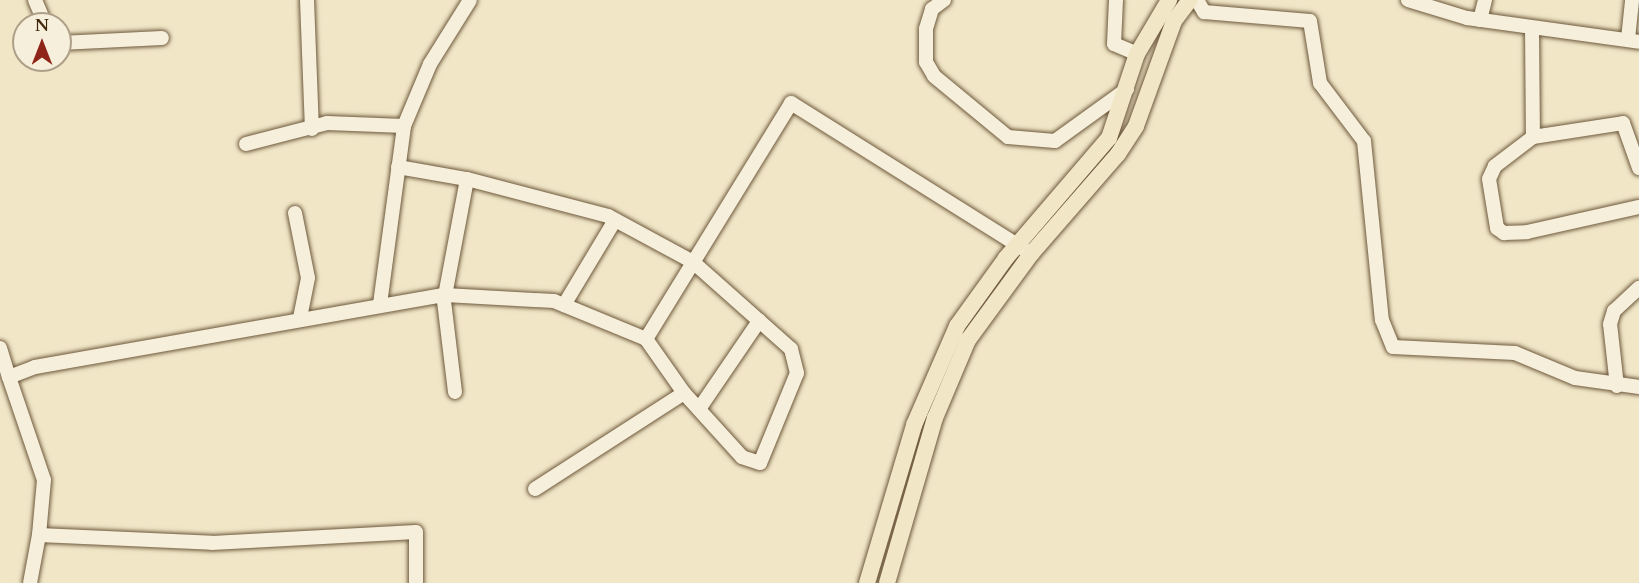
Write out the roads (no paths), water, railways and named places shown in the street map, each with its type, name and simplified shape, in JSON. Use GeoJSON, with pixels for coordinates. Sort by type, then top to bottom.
{"type":"FeatureCollection","features":[{"type":"Feature","properties":{"kind":"main road"},"geometry":{"type":"LineString","coordinates":[[887,583],[944,394],[982,316],[1024,249],[1108,138],[1137,54],[1169,0]]}},
{"type":"Feature","properties":{"kind":"main road"},"geometry":{"type":"LineString","coordinates":[[867,583],[914,424],[957,326],[1024,249],[1118,154],[1136,126],[1174,21],[1190,0]]}},
{"type":"Feature","properties":{"kind":"street"},"geometry":{"type":"LineString","coordinates":[[307,0],[312,129]]}},
{"type":"Feature","properties":{"kind":"street"},"geometry":{"type":"LineString","coordinates":[[380,304],[404,126],[426,71],[470,0]]}},
{"type":"Feature","properties":{"kind":"street"},"geometry":{"type":"LineString","coordinates":[[944,0],[933,9],[926,29],[926,62],[934,76],[1008,137],[1055,141],[1126,89]]}},
{"type":"Feature","properties":{"kind":"street"},"geometry":{"type":"LineString","coordinates":[[1116,0],[1114,44],[1137,54]]}},
{"type":"Feature","properties":{"kind":"street"},"geometry":{"type":"LineString","coordinates":[[1197,0],[1204,12],[1310,21],[1320,83],[1364,141],[1382,320],[1393,346],[1515,353],[1575,378],[1617,386],[1639,387]]}},
{"type":"Feature","properties":{"kind":"street"},"geometry":{"type":"LineString","coordinates":[[1408,0],[1480,20],[1633,41],[1632,0]]}},
{"type":"Feature","properties":{"kind":"street"},"geometry":{"type":"LineString","coordinates":[[1480,20],[1485,0]]}},
{"type":"Feature","properties":{"kind":"street"},"geometry":{"type":"LineString","coordinates":[[1532,28],[1533,137]]}},
{"type":"Feature","properties":{"kind":"street"},"geometry":{"type":"LineString","coordinates":[[72,42],[162,38]]}},
{"type":"Feature","properties":{"kind":"street"},"geometry":{"type":"LineString","coordinates":[[646,339],[791,103],[1024,249]]}},
{"type":"Feature","properties":{"kind":"street"},"geometry":{"type":"LineString","coordinates":[[246,144],[312,129],[327,123],[404,126]]}},
{"type":"Feature","properties":{"kind":"street"},"geometry":{"type":"LineString","coordinates":[[1639,168],[1623,123],[1533,137],[1495,166],[1489,179],[1497,228],[1504,233],[1639,207]]}},
{"type":"Feature","properties":{"kind":"street"},"geometry":{"type":"LineString","coordinates":[[9,377],[35,367],[300,318],[445,295],[564,305],[646,339],[684,393],[742,457],[760,463],[797,373],[791,350],[693,262],[615,220],[468,179],[398,167]]}},
{"type":"Feature","properties":{"kind":"street"},"geometry":{"type":"LineString","coordinates":[[456,392],[445,295],[468,179]]}},
{"type":"Feature","properties":{"kind":"street"},"geometry":{"type":"LineString","coordinates":[[295,213],[308,278],[300,318]]}},
{"type":"Feature","properties":{"kind":"street"},"geometry":{"type":"LineString","coordinates":[[564,305],[615,220]]}},
{"type":"Feature","properties":{"kind":"street"},"geometry":{"type":"LineString","coordinates":[[1617,386],[1610,324],[1614,311],[1639,288]]}},
{"type":"Feature","properties":{"kind":"street"},"geometry":{"type":"LineString","coordinates":[[699,409],[759,321]]}},
{"type":"Feature","properties":{"kind":"street"},"geometry":{"type":"LineString","coordinates":[[0,348],[44,480],[39,535],[30,583]]}},
{"type":"Feature","properties":{"kind":"street"},"geometry":{"type":"LineString","coordinates":[[535,489],[684,393]]}},
{"type":"Feature","properties":{"kind":"street"},"geometry":{"type":"LineString","coordinates":[[39,535],[212,543],[416,532],[416,583]]}}]}
